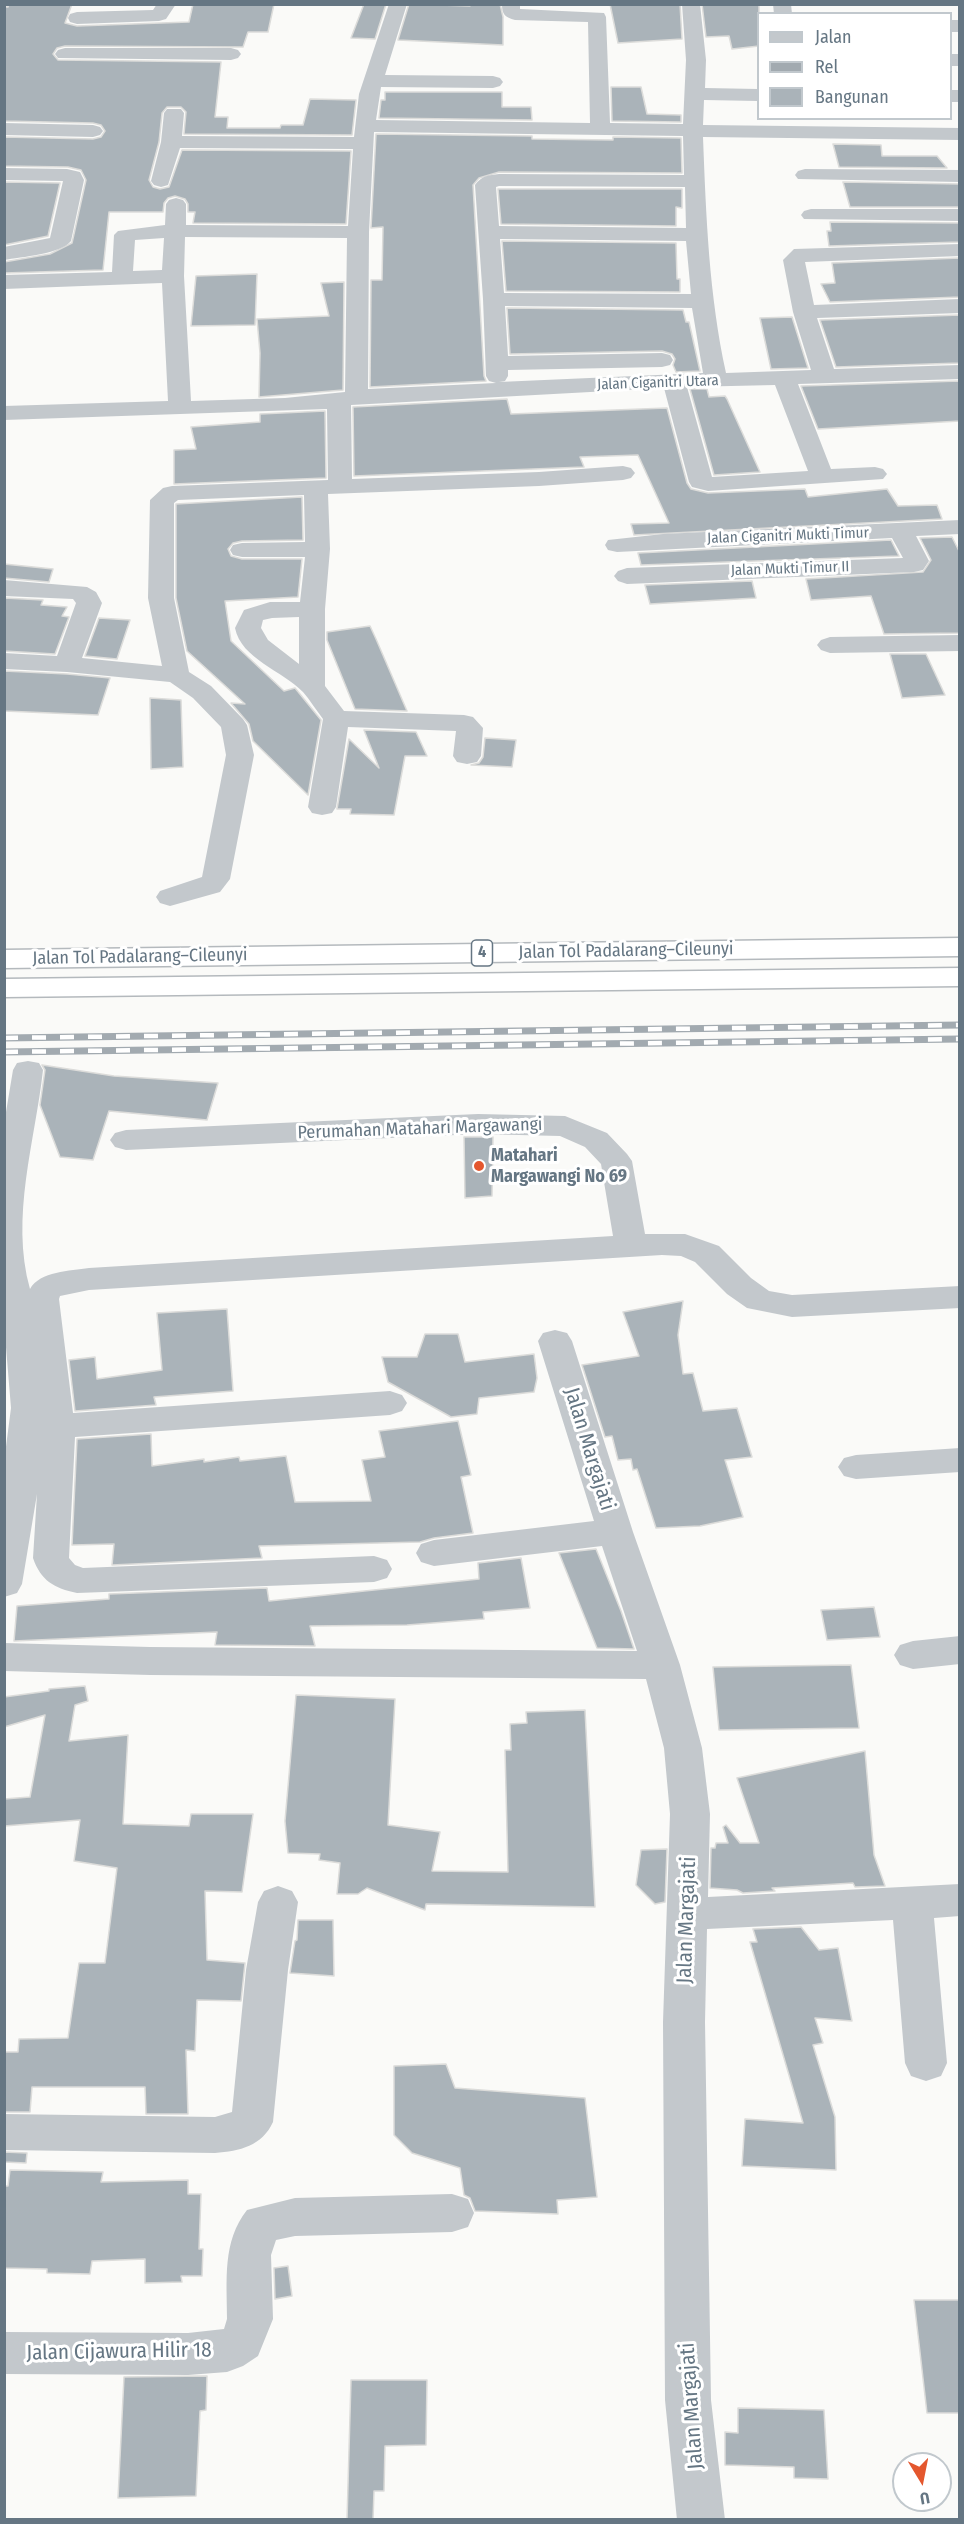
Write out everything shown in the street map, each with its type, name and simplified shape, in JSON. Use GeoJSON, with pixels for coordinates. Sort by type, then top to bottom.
{"type":"FeatureCollection","features":[{"type":"Feature","properties":{"kind":"highway","name":"Jalan Tol Padalarang–Cileunyi"},"geometry":{"type":"LineString","coordinates":[[4,959],[960,947]]}},
{"type":"Feature","properties":{"kind":"highway","name":"Jalan Tol Padalarang–Cileunyi"},"geometry":{"type":"LineString","coordinates":[[4,988],[960,977]]}},
{"type":"Feature","properties":{"kind":"street"},"geometry":{"type":"LineString","coordinates":[[167,4],[159,15],[79,11],[62,62],[231,54]]}},
{"type":"Feature","properties":{"kind":"street"},"geometry":{"type":"LineString","coordinates":[[312,686],[312,609],[318,549],[328,488],[348,399],[364,134],[374,81],[398,4]]}},
{"type":"Feature","properties":{"kind":"street"},"geometry":{"type":"LineString","coordinates":[[511,4],[511,12],[515,14],[597,11],[600,129]]}},
{"type":"Feature","properties":{"kind":"street"},"geometry":{"type":"LineString","coordinates":[[691,4],[696,60],[693,131],[696,242],[701,301],[713,370],[496,370],[494,299],[485,185],[490,181],[693,181]]}},
{"type":"Feature","properties":{"kind":"street"},"geometry":{"type":"LineString","coordinates":[[374,81],[493,82]]}},
{"type":"Feature","properties":{"kind":"street"},"geometry":{"type":"LineString","coordinates":[[694,94],[757,95]]}},
{"type":"Feature","properties":{"kind":"street"},"geometry":{"type":"LineString","coordinates":[[161,181],[171,142],[174,113]]}},
{"type":"Feature","properties":{"kind":"street"},"geometry":{"type":"LineString","coordinates":[[4,129],[93,131]]}},
{"type":"Feature","properties":{"kind":"street"},"geometry":{"type":"LineString","coordinates":[[171,142],[364,134],[600,129],[960,134]]}},
{"type":"Feature","properties":{"kind":"street"},"geometry":{"type":"LineString","coordinates":[[799,132],[816,237]]}},
{"type":"Feature","properties":{"kind":"street"},"geometry":{"type":"LineString","coordinates":[[4,174],[67,175],[73,176],[74,180],[60,241],[51,245],[4,254]]}},
{"type":"Feature","properties":{"kind":"street"},"geometry":{"type":"LineString","coordinates":[[806,176],[960,176]]}},
{"type":"Feature","properties":{"kind":"street"},"geometry":{"type":"LineString","coordinates":[[176,204],[173,276],[180,408]]}},
{"type":"Feature","properties":{"kind":"street"},"geometry":{"type":"LineString","coordinates":[[811,215],[960,215]]}},
{"type":"Feature","properties":{"kind":"street"},"geometry":{"type":"LineString","coordinates":[[122,277],[126,234],[175,231],[358,232]]}},
{"type":"Feature","properties":{"kind":"street"},"geometry":{"type":"LineString","coordinates":[[489,239],[696,242]]}},
{"type":"Feature","properties":{"kind":"street"},"geometry":{"type":"LineString","coordinates":[[960,250],[802,254],[794,260],[804,312],[822,370],[960,360]]}},
{"type":"Feature","properties":{"kind":"street"},"geometry":{"type":"LineString","coordinates":[[4,282],[173,276]]}},
{"type":"Feature","properties":{"kind":"street"},"geometry":{"type":"LineString","coordinates":[[494,299],[701,301]]}},
{"type":"Feature","properties":{"kind":"street"},"geometry":{"type":"LineString","coordinates":[[804,312],[960,306]]}},
{"type":"Feature","properties":{"kind":"street","name":"Jalan Ciganitri Utara"},"geometry":{"type":"LineString","coordinates":[[4,413],[180,408],[674,381],[713,370],[784,378],[822,370],[960,372]]}},
{"type":"Feature","properties":{"kind":"street"},"geometry":{"type":"LineString","coordinates":[[784,378],[822,477]]}},
{"type":"Feature","properties":{"kind":"street"},"geometry":{"type":"LineString","coordinates":[[674,381],[701,482],[708,484],[875,474]]}},
{"type":"Feature","properties":{"kind":"street"},"geometry":{"type":"LineString","coordinates":[[177,675],[161,597],[162,500],[172,493],[328,488],[622,473]]}},
{"type":"Feature","properties":{"kind":"street","name":"Jalan Ciganitri Mukti Timur"},"geometry":{"type":"LineString","coordinates":[[617,545],[663,541],[959,529]]}},
{"type":"Feature","properties":{"kind":"street","name":"Jalan Mukti Timur II"},"geometry":{"type":"LineString","coordinates":[[627,576],[914,565],[916,561],[901,531]]}},
{"type":"Feature","properties":{"kind":"street"},"geometry":{"type":"LineString","coordinates":[[827,535],[832,567]]}},
{"type":"Feature","properties":{"kind":"street"},"geometry":{"type":"LineString","coordinates":[[242,550],[318,549]]}},
{"type":"Feature","properties":{"kind":"street"},"geometry":{"type":"LineString","coordinates":[[4,588],[78,592],[87,597],[89,603],[67,664]]}},
{"type":"Feature","properties":{"kind":"street"},"geometry":{"type":"LineString","coordinates":[[312,609],[270,610],[253,615],[248,624],[249,634],[264,649],[312,686],[336,719],[322,807]]}},
{"type":"Feature","properties":{"kind":"street"},"geometry":{"type":"LineString","coordinates":[[830,645],[960,643]]}},
{"type":"Feature","properties":{"kind":"street"},"geometry":{"type":"LineString","coordinates":[[4,661],[67,664],[177,675],[202,692],[234,725],[240,755],[216,879],[210,886],[170,897]]}},
{"type":"Feature","properties":{"kind":"street"},"geometry":{"type":"LineString","coordinates":[[336,719],[464,723],[470,728],[467,756]]}},
{"type":"Feature","properties":{"kind":"street"},"geometry":{"type":"LineString","coordinates":[[4,1584],[17,1510],[28,1408],[21,1319],[9,1274],[6,1226],[19,1091]]}},
{"type":"Feature","properties":{"kind":"street","name":"Perumahan Matahari Margawangi"},"geometry":{"type":"LineString","coordinates":[[126,1140],[478,1124],[565,1126],[596,1140],[616,1161],[631,1247]]}},
{"type":"Feature","properties":{"kind":"street"},"geometry":{"type":"LineString","coordinates":[[374,1569],[83,1581],[66,1578],[55,1570],[51,1558],[58,1426],[49,1371],[42,1299],[46,1289],[62,1283],[662,1244],[685,1245],[707,1254],[739,1286],[759,1300],[792,1306],[960,1297]]}},
{"type":"Feature","properties":{"kind":"street","name":"Jalan Margajati"},"geometry":{"type":"LineString","coordinates":[[555,1341],[615,1532],[660,1665],[683,1748],[690,1814],[684,2022],[688,2400],[701,2520]]}},
{"type":"Feature","properties":{"kind":"street"},"geometry":{"type":"LineString","coordinates":[[58,1426],[390,1403]]}},
{"type":"Feature","properties":{"kind":"street"},"geometry":{"type":"LineString","coordinates":[[856,1467],[960,1460]]}},
{"type":"Feature","properties":{"kind":"street"},"geometry":{"type":"LineString","coordinates":[[434,1553],[615,1532]]}},
{"type":"Feature","properties":{"kind":"street"},"geometry":{"type":"LineString","coordinates":[[913,1655],[960,1650]]}},
{"type":"Feature","properties":{"kind":"street"},"geometry":{"type":"LineString","coordinates":[[4,1657],[150,1661],[660,1665]]}},
{"type":"Feature","properties":{"kind":"street"},"geometry":{"type":"LineString","coordinates":[[687,1914],[960,1900]]}},
{"type":"Feature","properties":{"kind":"street"},"geometry":{"type":"LineString","coordinates":[[912,1901],[926,2063]]}},
{"type":"Feature","properties":{"kind":"street"},"geometry":{"type":"LineString","coordinates":[[4,2132],[215,2135],[234,2133],[252,2122],[267,1970],[278,1902]]}},
{"type":"Feature","properties":{"kind":"street","name":"Jalan Cijawura Hilir 18"},"geometry":{"type":"LineString","coordinates":[[4,2354],[188,2354],[227,2350],[242,2342],[249,2319],[249,2255],[255,2234],[263,2224],[295,2217],[452,2213]]}},
{"type":"Feature","properties":{"kind":"building"},"geometry":{"type":"Polygon","coordinates":[[[9,4],[72,4],[65,23],[77,26],[189,22],[193,4],[274,4],[268,32],[248,32],[243,47],[65,46],[57,48],[53,54],[58,60],[221,62],[215,117],[228,117],[227,128],[280,128],[281,125],[303,125],[310,99],[356,100],[352,135],[184,134],[186,112],[181,107],[167,107],[162,113],[159,142],[149,180],[153,187],[160,189],[169,187],[182,150],[351,151],[346,224],[193,223],[195,212],[188,212],[185,199],[175,196],[168,198],[164,203],[163,212],[109,212],[103,270],[4,273],[4,262],[50,254],[72,243],[86,180],[81,170],[68,167],[4,166],[4,137],[93,139],[101,137],[105,131],[101,125],[93,123],[4,121],[4,7],[8,7],[9,4]]]}},
{"type":"Feature","properties":{"kind":"building"},"geometry":{"type":"Polygon","coordinates":[[[364,4],[386,4],[375,39],[351,38],[364,4]]]}},
{"type":"Feature","properties":{"kind":"building"},"geometry":{"type":"Polygon","coordinates":[[[409,4],[470,6],[471,4],[500,4],[503,17],[503,45],[398,40],[409,4]]]}},
{"type":"Feature","properties":{"kind":"building"},"geometry":{"type":"Polygon","coordinates":[[[610,4],[680,4],[682,39],[618,43],[610,4]]]}},
{"type":"Feature","properties":{"kind":"building"},"geometry":{"type":"Polygon","coordinates":[[[702,4],[759,4],[757,46],[732,49],[729,36],[706,37],[702,4]]]}},
{"type":"Feature","properties":{"kind":"building"},"geometry":{"type":"Polygon","coordinates":[[[611,87],[641,87],[647,114],[681,115],[681,122],[612,121],[611,87]]]}},
{"type":"Feature","properties":{"kind":"building"},"geometry":{"type":"Polygon","coordinates":[[[385,92],[502,92],[502,107],[531,107],[532,120],[379,118],[381,100],[385,100],[385,92]]]}},
{"type":"Feature","properties":{"kind":"building"},"geometry":{"type":"Polygon","coordinates":[[[376,134],[532,136],[532,139],[681,138],[682,173],[499,172],[479,178],[473,185],[486,381],[370,387],[371,280],[382,280],[383,227],[371,228],[376,134]]]}},
{"type":"Feature","properties":{"kind":"building"},"geometry":{"type":"Polygon","coordinates":[[[833,144],[881,145],[882,156],[937,156],[947,168],[839,167],[833,144]]]}},
{"type":"Feature","properties":{"kind":"building"},"geometry":{"type":"Polygon","coordinates":[[[4,182],[60,183],[48,236],[4,245],[4,182]]]}},
{"type":"Feature","properties":{"kind":"building"},"geometry":{"type":"Polygon","coordinates":[[[843,182],[960,184],[960,207],[850,207],[843,182]]]}},
{"type":"Feature","properties":{"kind":"building"},"geometry":{"type":"Polygon","coordinates":[[[498,189],[682,189],[682,208],[676,207],[676,226],[501,224],[498,189]]]}},
{"type":"Feature","properties":{"kind":"building"},"geometry":{"type":"Polygon","coordinates":[[[830,222],[960,223],[960,242],[829,246],[827,231],[831,231],[830,222]]]}},
{"type":"Feature","properties":{"kind":"building"},"geometry":{"type":"Polygon","coordinates":[[[502,241],[676,243],[677,279],[680,279],[680,292],[506,291],[502,241]]]}},
{"type":"Feature","properties":{"kind":"building"},"geometry":{"type":"Polygon","coordinates":[[[960,258],[960,297],[830,302],[821,284],[835,283],[832,263],[960,258]]]}},
{"type":"Feature","properties":{"kind":"building"},"geometry":{"type":"Polygon","coordinates":[[[257,274],[255,325],[191,326],[196,276],[257,274]]]}},
{"type":"Feature","properties":{"kind":"building"},"geometry":{"type":"Polygon","coordinates":[[[344,282],[343,390],[259,397],[260,353],[257,319],[329,316],[321,283],[344,282]]]}},
{"type":"Feature","properties":{"kind":"building"},"geometry":{"type":"Polygon","coordinates":[[[507,308],[683,310],[686,322],[689,322],[700,371],[676,372],[673,365],[675,359],[672,354],[662,351],[510,354],[507,308]]]}},
{"type":"Feature","properties":{"kind":"building"},"geometry":{"type":"Polygon","coordinates":[[[960,315],[960,363],[836,367],[820,320],[960,315]]]}},
{"type":"Feature","properties":{"kind":"building"},"geometry":{"type":"Polygon","coordinates":[[[792,317],[808,368],[771,369],[760,318],[792,317]]]}},
{"type":"Feature","properties":{"kind":"building"},"geometry":{"type":"Polygon","coordinates":[[[960,381],[960,421],[818,429],[801,386],[960,381]]]}},
{"type":"Feature","properties":{"kind":"building"},"geometry":{"type":"Polygon","coordinates":[[[690,389],[707,389],[709,397],[725,396],[760,472],[714,475],[690,389]]]}},
{"type":"Feature","properties":{"kind":"building"},"geometry":{"type":"Polygon","coordinates":[[[507,399],[511,414],[667,408],[687,483],[691,489],[708,493],[805,489],[808,497],[887,489],[898,506],[937,505],[942,519],[634,535],[631,524],[669,523],[638,455],[580,457],[584,467],[354,476],[353,407],[507,399]]]}},
{"type":"Feature","properties":{"kind":"building"},"geometry":{"type":"Polygon","coordinates":[[[325,411],[326,478],[174,484],[174,450],[196,449],[191,427],[260,422],[260,414],[325,411]]]}},
{"type":"Feature","properties":{"kind":"building"},"geometry":{"type":"Polygon","coordinates":[[[302,497],[303,540],[242,541],[233,543],[228,549],[231,556],[242,559],[302,559],[298,597],[225,601],[231,641],[284,691],[295,688],[321,720],[308,795],[253,741],[249,724],[231,703],[245,704],[187,651],[176,598],[176,504],[302,497]]]}},
{"type":"Feature","properties":{"kind":"building"},"geometry":{"type":"Polygon","coordinates":[[[952,537],[960,553],[960,633],[884,634],[871,596],[811,600],[806,579],[923,572],[931,560],[920,538],[952,537]]]}},
{"type":"Feature","properties":{"kind":"building"},"geometry":{"type":"Polygon","coordinates":[[[891,540],[899,556],[641,565],[638,553],[891,540]]]}},
{"type":"Feature","properties":{"kind":"building"},"geometry":{"type":"Polygon","coordinates":[[[4,564],[53,569],[49,582],[4,578],[4,564]]]}},
{"type":"Feature","properties":{"kind":"building"},"geometry":{"type":"Polygon","coordinates":[[[752,581],[756,598],[650,604],[645,585],[752,581]]]}},
{"type":"Feature","properties":{"kind":"building"},"geometry":{"type":"Polygon","coordinates":[[[4,598],[43,600],[41,605],[67,607],[62,616],[69,617],[55,654],[4,651],[4,598]]]}},
{"type":"Feature","properties":{"kind":"building"},"geometry":{"type":"Polygon","coordinates":[[[99,618],[130,620],[117,659],[85,656],[99,618]]]}},
{"type":"Feature","properties":{"kind":"building"},"geometry":{"type":"Polygon","coordinates":[[[370,626],[407,711],[355,709],[327,640],[327,632],[370,626]]]}},
{"type":"Feature","properties":{"kind":"building"},"geometry":{"type":"Polygon","coordinates":[[[890,654],[926,654],[945,695],[902,698],[890,654]]]}},
{"type":"Feature","properties":{"kind":"building"},"geometry":{"type":"Polygon","coordinates":[[[4,671],[110,678],[98,715],[4,711],[4,671]]]}},
{"type":"Feature","properties":{"kind":"building"},"geometry":{"type":"Polygon","coordinates":[[[150,698],[181,700],[183,767],[151,769],[150,698]]]}},
{"type":"Feature","properties":{"kind":"building"},"geometry":{"type":"Polygon","coordinates":[[[364,730],[416,732],[427,756],[405,756],[394,815],[350,814],[351,809],[337,809],[349,739],[379,768],[364,730]]]}},
{"type":"Feature","properties":{"kind":"building"},"geometry":{"type":"Polygon","coordinates":[[[485,738],[516,740],[512,767],[471,765],[479,763],[483,757],[485,738]]]}},
{"type":"Feature","properties":{"kind":"building"},"geometry":{"type":"Polygon","coordinates":[[[42,1065],[114,1076],[218,1083],[207,1120],[109,1111],[93,1160],[60,1157],[40,1105],[45,1070],[42,1065]]]}},
{"type":"Feature","properties":{"kind":"building","name":"Matahari Margawangi No 69"},"geometry":{"type":"Polygon","coordinates":[[[464,1137],[493,1137],[492,1196],[465,1198],[464,1137]]]}},
{"type":"Feature","properties":{"kind":"building"},"geometry":{"type":"Polygon","coordinates":[[[683,1301],[678,1335],[683,1374],[693,1373],[703,1411],[737,1408],[752,1457],[725,1460],[743,1517],[700,1526],[656,1528],[637,1469],[633,1470],[631,1459],[618,1460],[612,1436],[605,1437],[582,1365],[639,1356],[623,1312],[683,1301]]]}},
{"type":"Feature","properties":{"kind":"building"},"geometry":{"type":"Polygon","coordinates":[[[227,1309],[233,1391],[154,1397],[156,1405],[75,1411],[69,1360],[95,1357],[97,1379],[162,1370],[157,1313],[227,1309]]]}},
{"type":"Feature","properties":{"kind":"building"},"geometry":{"type":"Polygon","coordinates":[[[425,1334],[458,1334],[465,1362],[534,1354],[537,1378],[534,1392],[479,1398],[477,1414],[451,1417],[388,1382],[382,1357],[417,1357],[425,1334]]]}},
{"type":"Feature","properties":{"kind":"building"},"geometry":{"type":"Polygon","coordinates":[[[458,1421],[471,1475],[461,1477],[473,1533],[420,1542],[259,1546],[262,1558],[112,1565],[114,1544],[72,1545],[77,1439],[151,1434],[152,1466],[204,1459],[204,1462],[239,1457],[240,1461],[286,1456],[295,1502],[371,1501],[362,1460],[385,1457],[379,1431],[458,1421]]]}},
{"type":"Feature","properties":{"kind":"building"},"geometry":{"type":"Polygon","coordinates":[[[596,1549],[634,1649],[597,1648],[559,1553],[596,1549]]]}},
{"type":"Feature","properties":{"kind":"building"},"geometry":{"type":"Polygon","coordinates":[[[521,1558],[530,1608],[483,1612],[484,1619],[407,1625],[310,1626],[315,1646],[215,1645],[217,1632],[14,1641],[17,1606],[109,1599],[109,1594],[267,1588],[269,1601],[479,1579],[478,1563],[521,1558]]]}},
{"type":"Feature","properties":{"kind":"building"},"geometry":{"type":"Polygon","coordinates":[[[874,1607],[880,1637],[827,1640],[821,1610],[874,1607]]]}},
{"type":"Feature","properties":{"kind":"building"},"geometry":{"type":"Polygon","coordinates":[[[851,1665],[859,1728],[719,1730],[713,1667],[851,1665]]]}},
{"type":"Feature","properties":{"kind":"building"},"geometry":{"type":"Polygon","coordinates":[[[85,1686],[88,1701],[75,1705],[69,1741],[128,1735],[123,1824],[189,1826],[191,1814],[253,1814],[242,1892],[205,1891],[207,1960],[245,1963],[241,2001],[197,2000],[195,2051],[186,2050],[188,2114],[146,2114],[145,2087],[32,2087],[30,2112],[4,2112],[4,2052],[18,2052],[19,2039],[68,2038],[79,1963],[105,1963],[117,1868],[74,1861],[80,1820],[4,1826],[4,1799],[30,1797],[45,1715],[4,1727],[4,1697],[49,1691],[49,1689],[85,1686]]]}},
{"type":"Feature","properties":{"kind":"building"},"geometry":{"type":"Polygon","coordinates":[[[296,1695],[395,1699],[388,1825],[440,1832],[432,1871],[508,1872],[505,1750],[511,1750],[510,1724],[527,1723],[526,1712],[585,1710],[595,1907],[426,1904],[425,1910],[367,1888],[358,1894],[337,1894],[340,1863],[319,1860],[320,1854],[288,1853],[285,1821],[296,1695]]]}},
{"type":"Feature","properties":{"kind":"building"},"geometry":{"type":"Polygon","coordinates":[[[865,1751],[874,1855],[885,1886],[855,1887],[853,1883],[772,1888],[775,1891],[743,1893],[737,1890],[710,1888],[711,1848],[715,1848],[716,1843],[728,1843],[723,1827],[726,1825],[740,1843],[759,1843],[737,1778],[865,1751]]]}},
{"type":"Feature","properties":{"kind":"building"},"geometry":{"type":"Polygon","coordinates":[[[667,1849],[665,1902],[655,1904],[636,1885],[641,1850],[667,1849]]]}},
{"type":"Feature","properties":{"kind":"building"},"geometry":{"type":"Polygon","coordinates":[[[298,1920],[333,1920],[334,1976],[290,1973],[297,1940],[298,1920]]]}},
{"type":"Feature","properties":{"kind":"building"},"geometry":{"type":"Polygon","coordinates":[[[801,1927],[819,1950],[838,1948],[852,2021],[815,2018],[823,2043],[813,2045],[835,2117],[836,2170],[742,2166],[745,2119],[803,2123],[750,1942],[757,1942],[753,1929],[801,1927]]]}},
{"type":"Feature","properties":{"kind":"building"},"geometry":{"type":"Polygon","coordinates":[[[446,2064],[455,2088],[585,2098],[597,2197],[557,2200],[558,2214],[475,2211],[470,2198],[464,2195],[460,2168],[412,2153],[394,2135],[394,2066],[446,2064]]]}},
{"type":"Feature","properties":{"kind":"building"},"geometry":{"type":"Polygon","coordinates":[[[4,2152],[27,2153],[26,2163],[4,2162],[4,2152]]]}},
{"type":"Feature","properties":{"kind":"building"},"geometry":{"type":"Polygon","coordinates":[[[10,2170],[103,2172],[101,2182],[188,2180],[188,2194],[201,2194],[199,2249],[203,2249],[202,2276],[181,2276],[182,2282],[145,2283],[145,2259],[92,2261],[90,2274],[47,2273],[47,2269],[4,2268],[4,2186],[8,2186],[10,2170]]]}},
{"type":"Feature","properties":{"kind":"building"},"geometry":{"type":"Polygon","coordinates":[[[288,2266],[292,2296],[275,2299],[274,2268],[288,2266]]]}},
{"type":"Feature","properties":{"kind":"building"},"geometry":{"type":"Polygon","coordinates":[[[914,2300],[960,2300],[960,2413],[927,2413],[914,2300]]]}},
{"type":"Feature","properties":{"kind":"building"},"geometry":{"type":"Polygon","coordinates":[[[207,2376],[206,2410],[200,2411],[196,2496],[118,2498],[124,2377],[207,2376]]]}},
{"type":"Feature","properties":{"kind":"building"},"geometry":{"type":"Polygon","coordinates":[[[351,2380],[427,2380],[426,2445],[385,2446],[384,2491],[374,2491],[373,2520],[347,2520],[351,2380]]]}},
{"type":"Feature","properties":{"kind":"building"},"geometry":{"type":"Polygon","coordinates":[[[738,2408],[824,2410],[828,2479],[794,2478],[794,2467],[725,2465],[725,2432],[738,2433],[738,2408]]]}},
{"type":"Feature","properties":{"kind":"railway"},"geometry":{"type":"LineString","coordinates":[[4,1038],[960,1025]]}},
{"type":"Feature","properties":{"kind":"railway"},"geometry":{"type":"LineString","coordinates":[[4,1052],[960,1039]]}},
{"type":"Feature","properties":{"kind":"place","name":"Matahari Margawangi No 69"},"geometry":{"type":"Point","coordinates":[479,1166]}}]}
